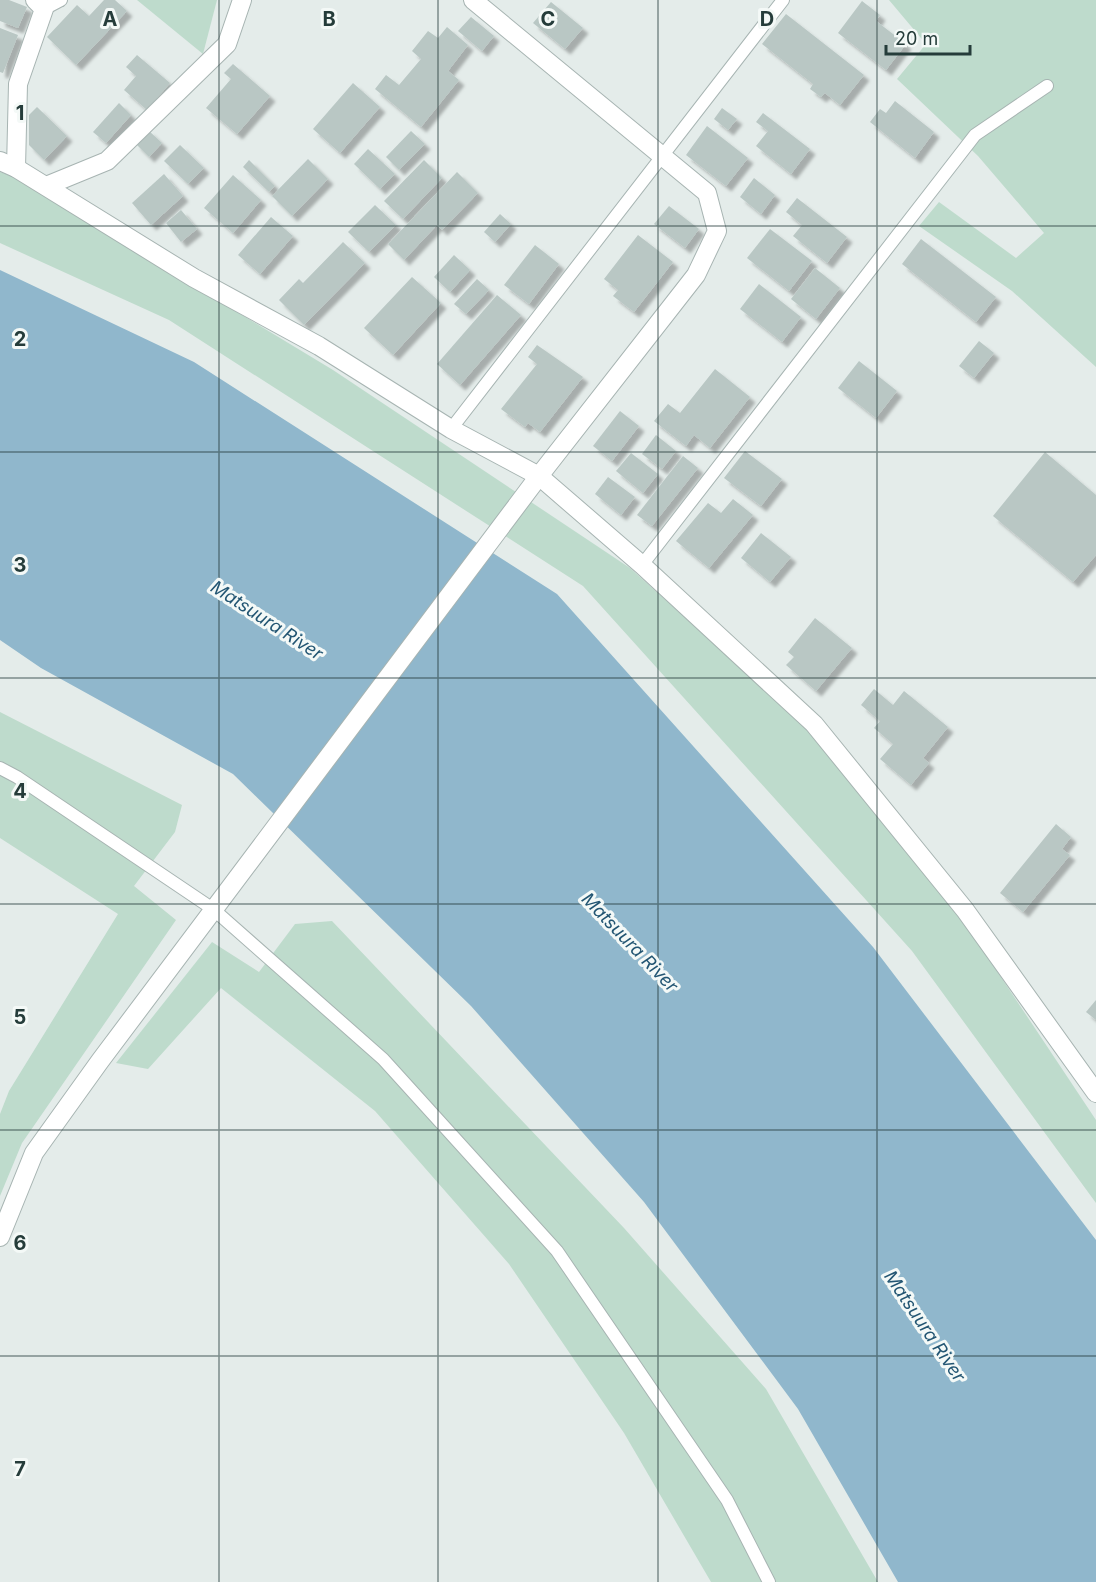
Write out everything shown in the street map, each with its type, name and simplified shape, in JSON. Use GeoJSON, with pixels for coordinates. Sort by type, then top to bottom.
{"type":"FeatureCollection","features":[{"type":"Feature","properties":{"kind":"street"},"geometry":{"type":"LineString","coordinates":[[46,186],[106,161],[227,44],[242,0]]}},
{"type":"Feature","properties":{"kind":"street"},"geometry":{"type":"LineString","coordinates":[[0,1237],[34,1153],[225,891],[539,476],[696,275],[717,231],[707,193],[473,0]]}},
{"type":"Feature","properties":{"kind":"street"},"geometry":{"type":"LineString","coordinates":[[40,4],[18,84],[8,165],[194,278],[319,346],[451,429],[539,476],[642,565],[814,724],[965,910],[1096,1093]]}},
{"type":"Feature","properties":{"kind":"lane"},"geometry":{"type":"LineString","coordinates":[[40,4],[61,0]]}},
{"type":"Feature","properties":{"kind":"lane"},"geometry":{"type":"LineString","coordinates":[[451,429],[783,0]]}},
{"type":"Feature","properties":{"kind":"lane"},"geometry":{"type":"LineString","coordinates":[[642,565],[975,135],[1047,86]]}},
{"type":"Feature","properties":{"kind":"lane"},"geometry":{"type":"LineString","coordinates":[[0,768],[17,777],[213,909],[383,1059],[557,1251],[727,1500],[769,1582]]}},
{"type":"Feature","properties":{"kind":"green space"},"geometry":{"type":"Polygon","coordinates":[[[137,0],[217,0],[203,54],[137,0]]]}},
{"type":"Feature","properties":{"kind":"green space"},"geometry":{"type":"Polygon","coordinates":[[[889,0],[1096,0],[1096,367],[1012,291],[919,226],[939,202],[1016,258],[1044,233],[978,156],[897,79],[926,44],[889,0]]]}},
{"type":"Feature","properties":{"kind":"green space"},"geometry":{"type":"Polygon","coordinates":[[[0,172],[12,176],[333,370],[630,568],[811,731],[959,914],[1096,1120],[1096,1203],[912,951],[583,586],[169,320],[0,243],[0,172]]]}},
{"type":"Feature","properties":{"kind":"green space"},"geometry":{"type":"Polygon","coordinates":[[[0,712],[182,805],[175,832],[134,886],[176,920],[22,1143],[0,1196],[0,1114],[9,1091],[118,914],[0,838],[0,712]]]}},
{"type":"Feature","properties":{"kind":"green space"},"geometry":{"type":"Polygon","coordinates":[[[332,921],[624,1228],[766,1389],[878,1582],[711,1582],[624,1433],[509,1264],[375,1111],[221,988],[148,1069],[116,1063],[212,942],[259,972],[295,924],[332,921]]]}},
{"type":"Feature","properties":{"kind":"water","name":"Matsuura River"},"geometry":{"type":"Polygon","coordinates":[[[0,270],[194,362],[557,594],[873,947],[1096,1240],[1096,1582],[898,1582],[798,1409],[644,1202],[471,1006],[233,774],[41,668],[0,640],[0,270]]]}},
{"type":"Feature","properties":{"kind":"building"},"geometry":{"type":"Polygon","coordinates":[[[0,0],[9,0],[27,7],[18,28],[0,21],[0,0]]]}},
{"type":"Feature","properties":{"kind":"building"},"geometry":{"type":"Polygon","coordinates":[[[104,0],[115,0],[127,11],[76,65],[47,37],[77,5],[89,16],[104,0]]]}},
{"type":"Feature","properties":{"kind":"building"},"geometry":{"type":"Polygon","coordinates":[[[862,1],[880,15],[876,21],[906,44],[886,70],[838,33],[862,1]]]}},
{"type":"Feature","properties":{"kind":"building"},"geometry":{"type":"Polygon","coordinates":[[[551,2],[583,28],[565,49],[533,23],[551,2]]]}},
{"type":"Feature","properties":{"kind":"building"},"geometry":{"type":"Polygon","coordinates":[[[786,14],[864,75],[840,105],[825,93],[821,97],[810,89],[813,84],[762,44],[786,14]]]}},
{"type":"Feature","properties":{"kind":"building"},"geometry":{"type":"Polygon","coordinates":[[[471,17],[494,36],[482,51],[458,31],[471,17]]]}},
{"type":"Feature","properties":{"kind":"building"},"geometry":{"type":"Polygon","coordinates":[[[447,27],[468,45],[448,71],[459,80],[421,127],[375,89],[386,75],[399,85],[421,59],[412,51],[428,31],[438,38],[447,27]]]}},
{"type":"Feature","properties":{"kind":"building"},"geometry":{"type":"Polygon","coordinates":[[[0,28],[18,35],[3,73],[0,72],[0,28]]]}},
{"type":"Feature","properties":{"kind":"building"},"geometry":{"type":"Polygon","coordinates":[[[137,55],[170,83],[147,110],[124,90],[136,76],[126,67],[137,55]]]}},
{"type":"Feature","properties":{"kind":"building"},"geometry":{"type":"Polygon","coordinates":[[[233,64],[270,96],[237,134],[206,108],[231,79],[224,73],[233,64]]]}},
{"type":"Feature","properties":{"kind":"building"},"geometry":{"type":"Polygon","coordinates":[[[353,83],[380,107],[340,153],[313,129],[353,83]]]}},
{"type":"Feature","properties":{"kind":"building"},"geometry":{"type":"Polygon","coordinates":[[[895,101],[934,132],[915,158],[870,122],[880,109],[886,113],[895,101]]]}},
{"type":"Feature","properties":{"kind":"building"},"geometry":{"type":"Polygon","coordinates":[[[119,103],[131,115],[106,143],[93,132],[119,103]]]}},
{"type":"Feature","properties":{"kind":"building"},"geometry":{"type":"Polygon","coordinates":[[[37,107],[67,136],[44,160],[29,145],[29,115],[37,107]]]}},
{"type":"Feature","properties":{"kind":"building"},"geometry":{"type":"Polygon","coordinates":[[[722,108],[737,119],[728,130],[714,119],[722,108]]]}},
{"type":"Feature","properties":{"kind":"building"},"geometry":{"type":"Polygon","coordinates":[[[763,113],[810,149],[791,174],[756,146],[768,131],[756,122],[763,113]]]}},
{"type":"Feature","properties":{"kind":"building"},"geometry":{"type":"Polygon","coordinates":[[[707,126],[748,158],[726,186],[686,155],[707,126]]]}},
{"type":"Feature","properties":{"kind":"building"},"geometry":{"type":"Polygon","coordinates":[[[148,130],[162,143],[149,157],[135,143],[148,130]]]}},
{"type":"Feature","properties":{"kind":"building"},"geometry":{"type":"Polygon","coordinates":[[[411,131],[425,144],[399,170],[386,157],[411,131]]]}},
{"type":"Feature","properties":{"kind":"building"},"geometry":{"type":"Polygon","coordinates":[[[180,145],[204,168],[188,184],[164,161],[180,145]]]}},
{"type":"Feature","properties":{"kind":"building"},"geometry":{"type":"Polygon","coordinates":[[[368,149],[395,174],[380,189],[354,164],[368,149]]]}},
{"type":"Feature","properties":{"kind":"building"},"geometry":{"type":"Polygon","coordinates":[[[308,159],[328,179],[292,216],[272,196],[308,159]]]}},
{"type":"Feature","properties":{"kind":"building"},"geometry":{"type":"Polygon","coordinates":[[[249,160],[275,186],[269,192],[243,167],[249,160]]]}},
{"type":"Feature","properties":{"kind":"building"},"geometry":{"type":"Polygon","coordinates":[[[424,160],[442,178],[403,219],[384,201],[424,160]]]}},
{"type":"Feature","properties":{"kind":"building"},"geometry":{"type":"Polygon","coordinates":[[[457,172],[478,193],[442,230],[437,225],[404,260],[388,244],[457,172]]]}},
{"type":"Feature","properties":{"kind":"building"},"geometry":{"type":"Polygon","coordinates":[[[164,174],[183,196],[151,225],[132,203],[164,174]]]}},
{"type":"Feature","properties":{"kind":"building"},"geometry":{"type":"Polygon","coordinates":[[[233,175],[261,200],[233,233],[204,208],[233,175]]]}},
{"type":"Feature","properties":{"kind":"building"},"geometry":{"type":"Polygon","coordinates":[[[754,178],[775,195],[761,214],[740,197],[754,178]]]}},
{"type":"Feature","properties":{"kind":"building"},"geometry":{"type":"Polygon","coordinates":[[[797,198],[847,237],[827,263],[793,236],[802,225],[786,212],[797,198]]]}},
{"type":"Feature","properties":{"kind":"building"},"geometry":{"type":"Polygon","coordinates":[[[375,205],[396,225],[369,252],[348,232],[375,205]]]}},
{"type":"Feature","properties":{"kind":"building"},"geometry":{"type":"Polygon","coordinates":[[[669,206],[699,229],[685,248],[654,224],[669,206]]]}},
{"type":"Feature","properties":{"kind":"building"},"geometry":{"type":"Polygon","coordinates":[[[181,210],[197,229],[181,242],[166,223],[181,210]]]}},
{"type":"Feature","properties":{"kind":"building"},"geometry":{"type":"Polygon","coordinates":[[[500,214],[511,224],[495,242],[484,232],[500,214]]]}},
{"type":"Feature","properties":{"kind":"building"},"geometry":{"type":"Polygon","coordinates":[[[271,217],[293,236],[260,274],[238,255],[271,217]]]}},
{"type":"Feature","properties":{"kind":"building"},"geometry":{"type":"Polygon","coordinates":[[[770,229],[812,261],[789,291],[747,258],[770,229]]]}},
{"type":"Feature","properties":{"kind":"building"},"geometry":{"type":"Polygon","coordinates":[[[638,235],[673,262],[634,312],[613,296],[618,290],[604,279],[638,235]]]}},
{"type":"Feature","properties":{"kind":"building"},"geometry":{"type":"Polygon","coordinates":[[[921,239],[996,297],[976,322],[902,264],[921,239]]]}},
{"type":"Feature","properties":{"kind":"building"},"geometry":{"type":"Polygon","coordinates":[[[343,242],[365,263],[304,325],[279,300],[299,279],[303,283],[343,242]]]}},
{"type":"Feature","properties":{"kind":"building"},"geometry":{"type":"Polygon","coordinates":[[[535,245],[559,264],[529,304],[504,285],[535,245]]]}},
{"type":"Feature","properties":{"kind":"building"},"geometry":{"type":"Polygon","coordinates":[[[454,255],[470,270],[450,292],[434,277],[454,255]]]}},
{"type":"Feature","properties":{"kind":"building"},"geometry":{"type":"Polygon","coordinates":[[[815,268],[840,288],[816,319],[791,299],[815,268]]]}},
{"type":"Feature","properties":{"kind":"building"},"geometry":{"type":"Polygon","coordinates":[[[412,277],[441,303],[393,355],[364,328],[412,277]]]}},
{"type":"Feature","properties":{"kind":"building"},"geometry":{"type":"Polygon","coordinates":[[[477,279],[489,290],[466,314],[454,304],[477,279]]]}},
{"type":"Feature","properties":{"kind":"building"},"geometry":{"type":"Polygon","coordinates":[[[759,284],[801,317],[782,342],[740,309],[759,284]]]}},
{"type":"Feature","properties":{"kind":"building"},"geometry":{"type":"Polygon","coordinates":[[[497,295],[521,315],[460,385],[437,364],[497,295]]]}},
{"type":"Feature","properties":{"kind":"building"},"geometry":{"type":"Polygon","coordinates":[[[979,341],[994,353],[974,378],[959,366],[979,341]]]}},
{"type":"Feature","properties":{"kind":"building"},"geometry":{"type":"Polygon","coordinates":[[[537,345],[583,377],[540,432],[528,423],[525,427],[501,409],[537,364],[528,357],[537,345]]]}},
{"type":"Feature","properties":{"kind":"building"},"geometry":{"type":"Polygon","coordinates":[[[859,361],[897,391],[876,418],[838,388],[859,361]]]}},
{"type":"Feature","properties":{"kind":"building"},"geometry":{"type":"Polygon","coordinates":[[[715,369],[750,397],[710,448],[694,435],[686,446],[654,421],[668,404],[680,413],[715,369]]]}},
{"type":"Feature","properties":{"kind":"building"},"geometry":{"type":"Polygon","coordinates":[[[620,411],[639,426],[612,461],[593,446],[620,411]]]}},
{"type":"Feature","properties":{"kind":"building"},"geometry":{"type":"Polygon","coordinates":[[[656,435],[676,451],[662,469],[642,454],[656,435]]]}},
{"type":"Feature","properties":{"kind":"building"},"geometry":{"type":"Polygon","coordinates":[[[745,451],[782,479],[761,506],[724,478],[745,451]]]}},
{"type":"Feature","properties":{"kind":"building"},"geometry":{"type":"Polygon","coordinates":[[[1045,452],[1096,495],[1096,555],[1073,582],[993,516],[1045,452]]]}},
{"type":"Feature","properties":{"kind":"building"},"geometry":{"type":"Polygon","coordinates":[[[631,453],[658,474],[643,493],[616,471],[631,453]]]}},
{"type":"Feature","properties":{"kind":"building"},"geometry":{"type":"Polygon","coordinates":[[[683,456],[698,468],[652,526],[637,515],[683,456]]]}},
{"type":"Feature","properties":{"kind":"building"},"geometry":{"type":"Polygon","coordinates":[[[608,477],[635,497],[621,515],[595,494],[608,477]]]}},
{"type":"Feature","properties":{"kind":"building"},"geometry":{"type":"Polygon","coordinates":[[[733,499],[753,515],[709,568],[676,541],[708,503],[721,513],[733,499]]]}},
{"type":"Feature","properties":{"kind":"building"},"geometry":{"type":"Polygon","coordinates":[[[761,533],[791,557],[770,582],[741,558],[761,533]]]}},
{"type":"Feature","properties":{"kind":"building"},"geometry":{"type":"Polygon","coordinates":[[[815,618],[852,648],[816,691],[786,665],[794,657],[788,652],[815,618]]]}},
{"type":"Feature","properties":{"kind":"building"},"geometry":{"type":"Polygon","coordinates":[[[874,689],[893,705],[904,691],[948,727],[923,758],[929,763],[911,785],[880,759],[893,744],[874,728],[880,721],[861,705],[874,689]]]}},
{"type":"Feature","properties":{"kind":"building"},"geometry":{"type":"Polygon","coordinates":[[[1056,824],[1071,837],[1062,849],[1070,855],[1023,912],[1000,893],[1056,824]]]}},
{"type":"Feature","properties":{"kind":"building"},"geometry":{"type":"Polygon","coordinates":[[[1096,1000],[1096,1020],[1086,1012],[1096,1000]]]}}]}
